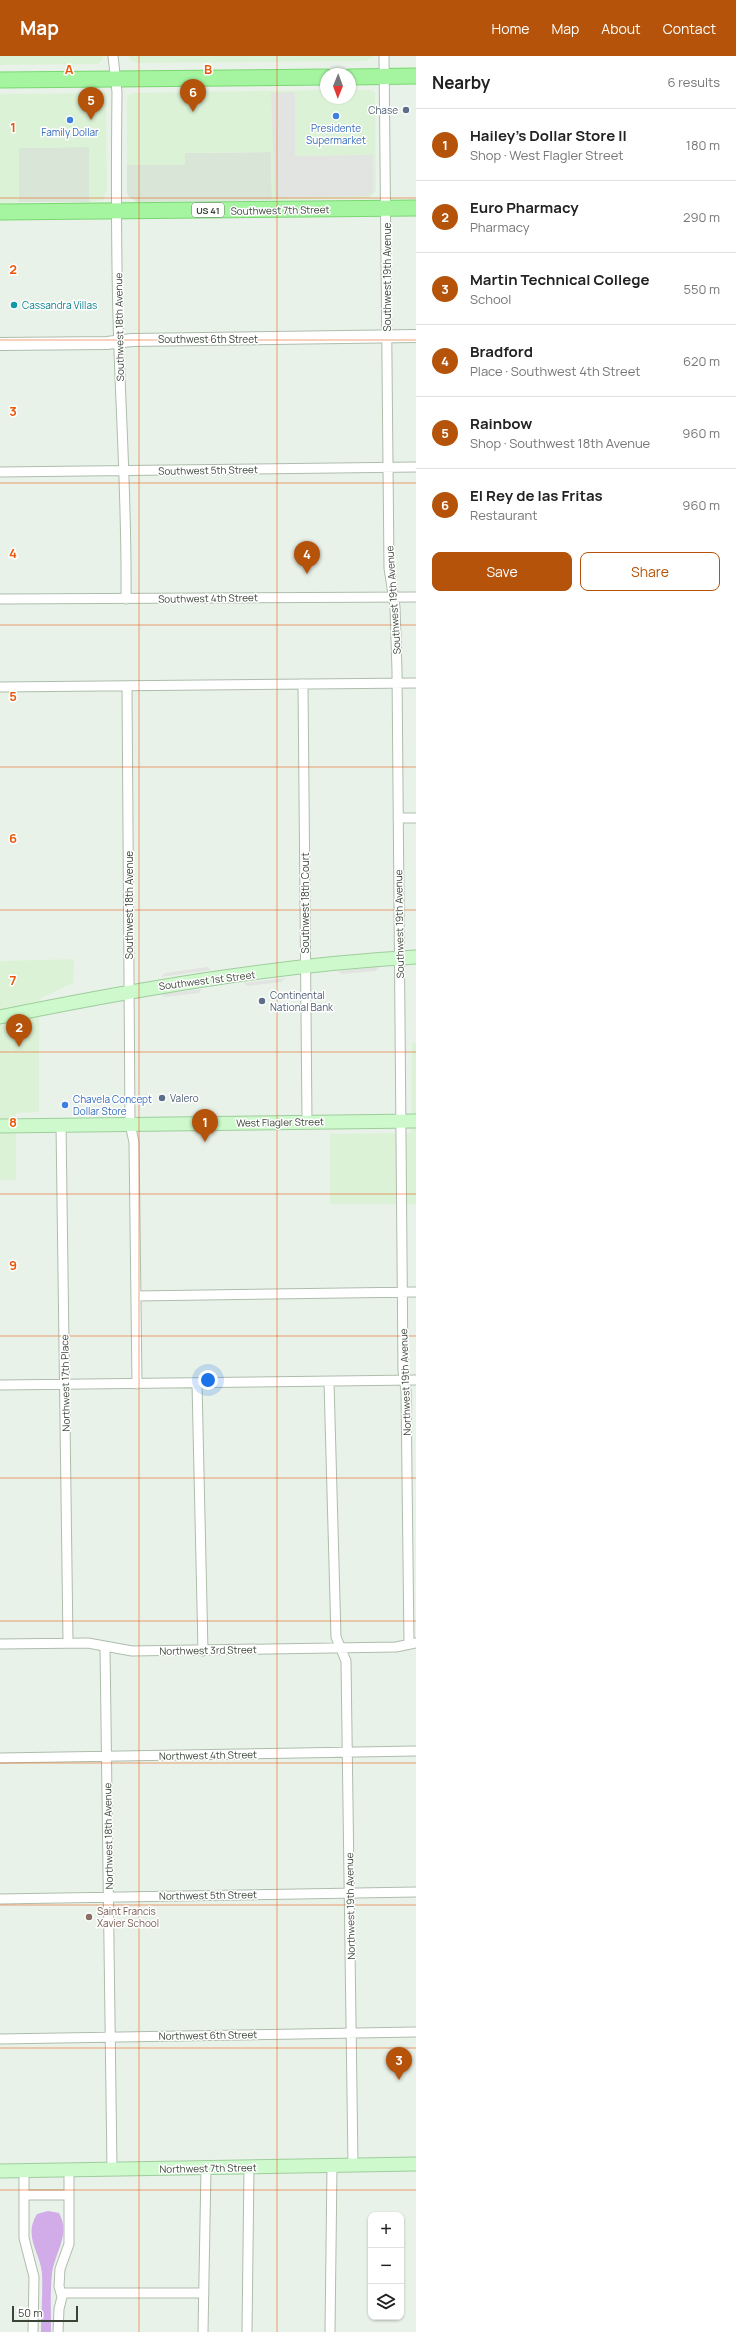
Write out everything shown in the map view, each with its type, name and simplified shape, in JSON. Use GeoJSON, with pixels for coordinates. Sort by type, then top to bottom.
{"type":"FeatureCollection","features":[{"type":"Feature","properties":{"kind":"main road"},"geometry":{"type":"LineString","coordinates":[[356,76],[416,76]]}},
{"type":"Feature","properties":{"kind":"main road"},"geometry":{"type":"LineString","coordinates":[[0,80],[320,77]]}},
{"type":"Feature","properties":{"kind":"main road","name":"Southwest 7th Street"},"geometry":{"type":"LineString","coordinates":[[0,212],[416,208]]}},
{"type":"Feature","properties":{"kind":"main road","name":"Southwest 1st Street"},"geometry":{"type":"LineString","coordinates":[[0,1017],[130,991],[305,968],[400,958],[416,958]]}},
{"type":"Feature","properties":{"kind":"main road","name":"West Flagler Street"},"geometry":{"type":"LineString","coordinates":[[0,1126],[416,1120]]}},
{"type":"Feature","properties":{"kind":"main road","name":"Northwest 7th Street"},"geometry":{"type":"LineString","coordinates":[[0,2171],[416,2164]]}},
{"type":"Feature","properties":{"kind":"street","name":"Southwest 18th Avenue"},"geometry":{"type":"LineString","coordinates":[[113,56],[116,79],[119,341],[124,471],[126,599]]}},
{"type":"Feature","properties":{"kind":"street","name":"Southwest 19th Avenue"},"geometry":{"type":"LineString","coordinates":[[384,56],[387,208],[390,568],[394,596],[397,683],[401,1121]]}},
{"type":"Feature","properties":{"kind":"street","name":"Southwest 6th Street"},"geometry":{"type":"LineString","coordinates":[[0,344],[416,336]]}},
{"type":"Feature","properties":{"kind":"street","name":"Southwest 5th Street"},"geometry":{"type":"LineString","coordinates":[[0,472],[416,467]]}},
{"type":"Feature","properties":{"kind":"street","name":"Southwest 4th Street"},"geometry":{"type":"LineString","coordinates":[[0,599],[416,597]]}},
{"type":"Feature","properties":{"kind":"street"},"geometry":{"type":"LineString","coordinates":[[0,687],[416,683]]}},
{"type":"Feature","properties":{"kind":"street","name":"Southwest 18th Court"},"geometry":{"type":"LineString","coordinates":[[303,684],[305,968],[308,1122]]}},
{"type":"Feature","properties":{"kind":"street","name":"Southwest 18th Avenue"},"geometry":{"type":"LineString","coordinates":[[127,686],[130,1124]]}},
{"type":"Feature","properties":{"kind":"street"},"geometry":{"type":"LineString","coordinates":[[398,818],[416,818]]}},
{"type":"Feature","properties":{"kind":"street","name":"Northwest 19th Avenue"},"geometry":{"type":"LineString","coordinates":[[401,1121],[404,1380],[412,1539],[413,1643]]}},
{"type":"Feature","properties":{"kind":"street","name":"Northwest 17th Place"},"geometry":{"type":"LineString","coordinates":[[62,1124],[68,1642]]}},
{"type":"Feature","properties":{"kind":"street"},"geometry":{"type":"LineString","coordinates":[[130,1124],[134,1142],[137,1384]]}},
{"type":"Feature","properties":{"kind":"street"},"geometry":{"type":"LineString","coordinates":[[136,1296],[416,1292]]}},
{"type":"Feature","properties":{"kind":"street"},"geometry":{"type":"LineString","coordinates":[[0,1385],[416,1380]]}},
{"type":"Feature","properties":{"kind":"street","name":"Northwest 19th Avenue"},"geometry":{"type":"LineString","coordinates":[[329,1382],[336,1637],[346,1661],[353,2165]]}},
{"type":"Feature","properties":{"kind":"street"},"geometry":{"type":"LineString","coordinates":[[197,1383],[203,1651]]}},
{"type":"Feature","properties":{"kind":"street"},"geometry":{"type":"LineString","coordinates":[[406,1435],[416,1434]]}},
{"type":"Feature","properties":{"kind":"street","name":"Northwest 3rd Street"},"geometry":{"type":"LineString","coordinates":[[0,1644],[68,1642],[132,1651],[203,1651],[396,1647],[413,1643]]}},
{"type":"Feature","properties":{"kind":"street","name":"Northwest 18th Avenue"},"geometry":{"type":"LineString","coordinates":[[105,1646],[112,2169]]}},
{"type":"Feature","properties":{"kind":"street","name":"Northwest 4th Street"},"geometry":{"type":"LineString","coordinates":[[0,1758],[416,1751]]}},
{"type":"Feature","properties":{"kind":"street","name":"Northwest 5th Street"},"geometry":{"type":"LineString","coordinates":[[0,1899],[416,1892]]}},
{"type":"Feature","properties":{"kind":"street","name":"Northwest 6th Street"},"geometry":{"type":"LineString","coordinates":[[0,2039],[416,2032]]}},
{"type":"Feature","properties":{"kind":"street"},"geometry":{"type":"LineString","coordinates":[[330,2332],[332,2166]]}},
{"type":"Feature","properties":{"kind":"street"},"geometry":{"type":"LineString","coordinates":[[247,2332],[249,2167]]}},
{"type":"Feature","properties":{"kind":"street"},"geometry":{"type":"LineString","coordinates":[[203,2332],[206,2168]]}},
{"type":"Feature","properties":{"kind":"street"},"geometry":{"type":"LineString","coordinates":[[58,2332],[61,2295],[60,2269],[69,2244],[69,2170]]}},
{"type":"Feature","properties":{"kind":"street"},"geometry":{"type":"LineString","coordinates":[[24,2171],[24,2238],[34,2277],[33,2332]]}},
{"type":"Feature","properties":{"kind":"street"},"geometry":{"type":"LineString","coordinates":[[24,2195],[69,2196]]}},
{"type":"Feature","properties":{"kind":"street"},"geometry":{"type":"LineString","coordinates":[[61,2295],[204,2293]]}},
{"type":"Feature","properties":{"kind":"shaded area"},"geometry":{"type":"Polygon","coordinates":[[[0,56],[103,56],[103,60],[98,64],[0,65],[0,56]]]}},
{"type":"Feature","properties":{"kind":"shaded area"},"geometry":{"type":"Polygon","coordinates":[[[128,56],[374,56],[366,61],[137,63],[131,61],[128,56]]]}},
{"type":"Feature","properties":{"kind":"shaded area"},"geometry":{"type":"Polygon","coordinates":[[[320,90],[320,104],[356,104],[356,90],[372,90],[375,92],[376,191],[370,198],[272,200],[271,152],[185,153],[185,165],[127,165],[127,100],[128,95],[132,93],[320,90]]]}},
{"type":"Feature","properties":{"kind":"shaded area"},"geometry":{"type":"Polygon","coordinates":[[[295,92],[295,156],[373,155],[373,192],[369,196],[275,198],[271,93],[295,92]]]}},
{"type":"Feature","properties":{"kind":"shaded area"},"geometry":{"type":"Polygon","coordinates":[[[106,93],[107,190],[103,200],[89,202],[89,147],[19,148],[19,202],[0,203],[0,94],[106,93]]]}},
{"type":"Feature","properties":{"kind":"shaded area"},"geometry":{"type":"Polygon","coordinates":[[[89,147],[89,202],[19,202],[19,148],[89,147]]]}},
{"type":"Feature","properties":{"kind":"shaded area"},"geometry":{"type":"Polygon","coordinates":[[[271,152],[272,200],[137,202],[129,197],[127,193],[127,165],[184,165],[185,153],[271,152]]]}},
{"type":"Feature","properties":{"kind":"shaded area"},"geometry":{"type":"Polygon","coordinates":[[[74,959],[73,983],[39,999],[39,1112],[16,1113],[16,1180],[0,1180],[0,961],[74,959]]]}},
{"type":"Feature","properties":{"kind":"shaded area"},"geometry":{"type":"Polygon","coordinates":[[[207,967],[211,970],[161,977],[165,973],[207,967]]]}},
{"type":"Feature","properties":{"kind":"shaded area"},"geometry":{"type":"Polygon","coordinates":[[[379,967],[376,971],[342,974],[337,971],[379,967]]]}},
{"type":"Feature","properties":{"kind":"shaded area"},"geometry":{"type":"Polygon","coordinates":[[[285,978],[282,982],[248,986],[243,983],[285,978]]]}},
{"type":"Feature","properties":{"kind":"shaded area"},"geometry":{"type":"Polygon","coordinates":[[[202,989],[199,993],[165,997],[161,994],[202,989]]]}},
{"type":"Feature","properties":{"kind":"shaded area"},"geometry":{"type":"Polygon","coordinates":[[[412,1042],[416,1044],[416,1204],[330,1204],[330,1134],[411,1133],[412,1042]]]}},
{"type":"Feature","properties":{"kind":"shaded area"},"geometry":{"type":"Polygon","coordinates":[[[48,2211],[59,2213],[62,2221],[63,2236],[52,2273],[51,2332],[41,2332],[42,2273],[32,2237],[32,2230],[33,2222],[37,2214],[48,2211]]]}},
{"type":"Feature","properties":{"kind":"place","name":"Chase"},"geometry":{"type":"Point","coordinates":[406,110]}},
{"type":"Feature","properties":{"kind":"place","name":"El Rey de las Fritas"},"geometry":{"type":"Point","coordinates":[193,112]}},
{"type":"Feature","properties":{"kind":"place","name":"Presidente Supermarket"},"geometry":{"type":"Point","coordinates":[336,116]}},
{"type":"Feature","properties":{"kind":"place","name":"Family Dollar"},"geometry":{"type":"Point","coordinates":[70,120]}},
{"type":"Feature","properties":{"kind":"place","name":"Rainbow"},"geometry":{"type":"Point","coordinates":[91,120]}},
{"type":"Feature","properties":{"kind":"place","name":"Cassandra Villas"},"geometry":{"type":"Point","coordinates":[14,305]}},
{"type":"Feature","properties":{"kind":"place","name":"Bradford"},"geometry":{"type":"Point","coordinates":[307,574]}},
{"type":"Feature","properties":{"kind":"place","name":"Continental National Bank"},"geometry":{"type":"Point","coordinates":[262,1001]}},
{"type":"Feature","properties":{"kind":"place","name":"Euro Pharmacy"},"geometry":{"type":"Point","coordinates":[19,1047]}},
{"type":"Feature","properties":{"kind":"place","name":"Valero"},"geometry":{"type":"Point","coordinates":[162,1098]}},
{"type":"Feature","properties":{"kind":"place","name":"Chavela Concept Dollar Store"},"geometry":{"type":"Point","coordinates":[65,1105]}},
{"type":"Feature","properties":{"kind":"place","name":"Hailey's Dollar Store II"},"geometry":{"type":"Point","coordinates":[205,1142]}},
{"type":"Feature","properties":{"kind":"place","name":"Saint Francis Xavier School"},"geometry":{"type":"Point","coordinates":[89,1917]}},
{"type":"Feature","properties":{"kind":"place","name":"Martin Technical College"},"geometry":{"type":"Point","coordinates":[399,2080]}}]}
